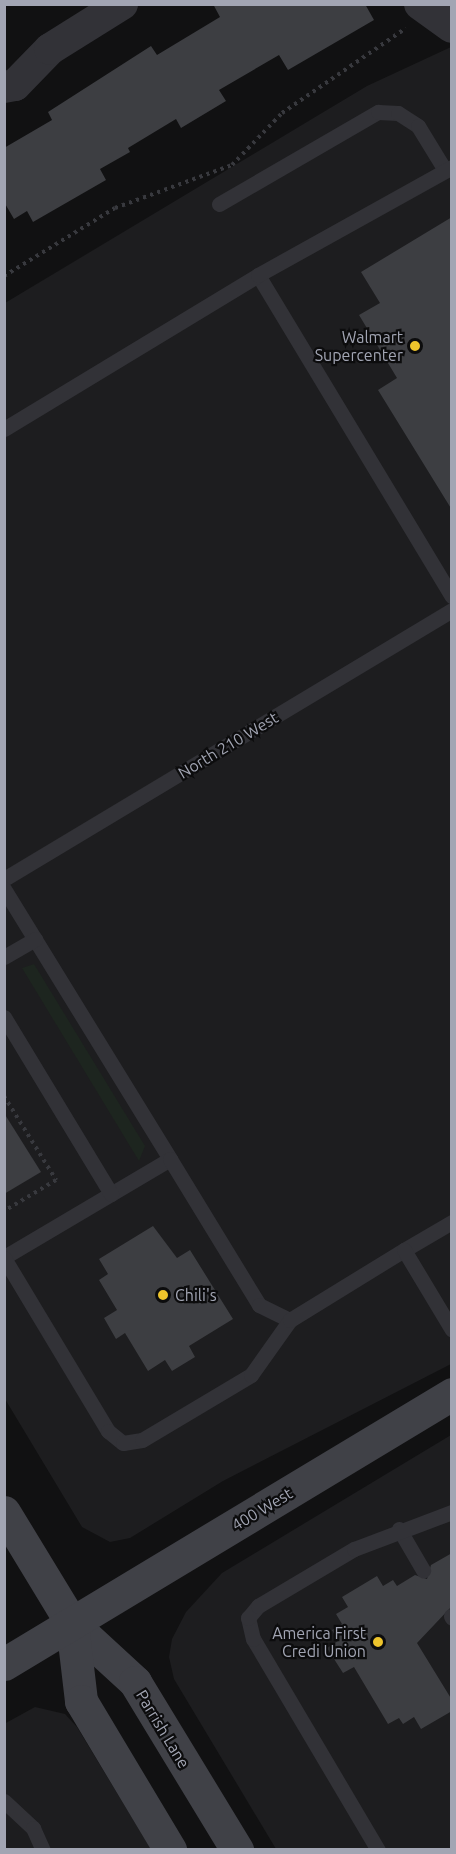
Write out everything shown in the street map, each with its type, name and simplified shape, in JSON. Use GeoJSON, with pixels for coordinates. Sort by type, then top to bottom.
{"type":"FeatureCollection","features":[{"type":"Feature","properties":{"kind":"main road","name":"400 West"},"geometry":{"type":"LineString","coordinates":[[4,1664],[452,1394]]}},
{"type":"Feature","properties":{"kind":"main road","name":"Parrish Lane"},"geometry":{"type":"LineString","coordinates":[[4,1512],[72,1624],[135,1682],[237,1850]]}},
{"type":"Feature","properties":{"kind":"main road","name":"Parrish Lane"},"geometry":{"type":"LineString","coordinates":[[72,1624],[81,1701],[170,1850]]}},
{"type":"Feature","properties":{"kind":"street"},"geometry":{"type":"LineString","coordinates":[[4,87],[15,85],[50,50],[122,4]]}},
{"type":"Feature","properties":{"kind":"street"},"geometry":{"type":"LineString","coordinates":[[417,13],[452,27]]}},
{"type":"Feature","properties":{"kind":"lane"},"geometry":{"type":"LineString","coordinates":[[4,429],[258,275],[448,168],[418,126],[398,113],[378,112],[219,204]]}},
{"type":"Feature","properties":{"kind":"lane"},"geometry":{"type":"LineString","coordinates":[[258,275],[452,596]]}},
{"type":"Feature","properties":{"kind":"lane","name":"North 210 West"},"geometry":{"type":"LineString","coordinates":[[4,879],[452,610]]}},
{"type":"Feature","properties":{"kind":"lane"},"geometry":{"type":"LineString","coordinates":[[4,889],[259,1305],[290,1320]]}},
{"type":"Feature","properties":{"kind":"lane"},"geometry":{"type":"LineString","coordinates":[[4,957],[35,939]]}},
{"type":"Feature","properties":{"kind":"lane"},"geometry":{"type":"LineString","coordinates":[[4,1017],[111,1194]]}},
{"type":"Feature","properties":{"kind":"lane"},"geometry":{"type":"LineString","coordinates":[[170,1160],[4,1258],[108,1431],[123,1443],[142,1440],[251,1375],[290,1320],[452,1222]]}},
{"type":"Feature","properties":{"kind":"lane"},"geometry":{"type":"LineString","coordinates":[[404,1250],[452,1330]]}},
{"type":"Feature","properties":{"kind":"lane"},"geometry":{"type":"LineString","coordinates":[[378,1850],[253,1639],[248,1618],[258,1606],[354,1549],[399,1529],[452,1512]]}},
{"type":"Feature","properties":{"kind":"lane"},"geometry":{"type":"LineString","coordinates":[[399,1529],[423,1570]]}},
{"type":"Feature","properties":{"kind":"lane"},"geometry":{"type":"LineString","coordinates":[[4,1801],[11,1803],[33,1828],[43,1850]]}},
{"type":"Feature","properties":{"kind":"path"},"geometry":{"type":"LineString","coordinates":[[4,276],[115,208],[232,165],[282,113],[417,13]]}},
{"type":"Feature","properties":{"kind":"path"},"geometry":{"type":"LineString","coordinates":[[4,1096],[56,1180],[4,1210]]}},
{"type":"Feature","properties":{"kind":"shaded area"},"geometry":{"type":"Polygon","coordinates":[[[451,47],[451,1364],[223,1481],[130,1538],[110,1542],[82,1527],[5,1399],[5,303],[367,86],[451,47]]]}},
{"type":"Feature","properties":{"kind":"shaded area"},"geometry":{"type":"Polygon","coordinates":[[[34,964],[145,1146],[139,1161],[22,968],[34,964]]]}},
{"type":"Feature","properties":{"kind":"shaded area"},"geometry":{"type":"Polygon","coordinates":[[[451,1435],[451,1849],[276,1849],[174,1679],[169,1657],[172,1639],[186,1612],[222,1573],[451,1435]]]}},
{"type":"Feature","properties":{"kind":"shaded area"},"geometry":{"type":"Polygon","coordinates":[[[35,1707],[65,1714],[77,1727],[151,1849],[5,1849],[4,1724],[35,1707]]]}},
{"type":"Feature","properties":{"kind":"building"},"geometry":{"type":"Polygon","coordinates":[[[213,4],[365,4],[374,20],[288,70],[279,55],[219,90],[226,101],[181,128],[176,119],[128,148],[130,152],[100,169],[106,180],[33,222],[27,211],[14,219],[4,202],[4,148],[52,120],[48,112],[151,46],[157,55],[220,17],[213,4]]]}},
{"type":"Feature","properties":{"kind":"building","name":"Walmart Supercenter"},"geometry":{"type":"Polygon","coordinates":[[[452,217],[452,510],[378,390],[397,378],[359,315],[380,303],[361,272],[452,217]]]}},
{"type":"Feature","properties":{"kind":"building"},"geometry":{"type":"Polygon","coordinates":[[[4,1113],[41,1172],[4,1194],[4,1113]]]}},
{"type":"Feature","properties":{"kind":"building","name":"Chili's"},"geometry":{"type":"Polygon","coordinates":[[[153,1226],[177,1258],[190,1250],[233,1319],[189,1346],[195,1357],[172,1371],[165,1360],[148,1371],[125,1333],[116,1339],[104,1318],[117,1310],[99,1280],[108,1274],[99,1259],[153,1226]]]}},
{"type":"Feature","properties":{"kind":"building","name":"America First Credi Union"},"geometry":{"type":"Polygon","coordinates":[[[452,1553],[452,1606],[417,1643],[452,1700],[452,1711],[421,1729],[414,1717],[403,1724],[399,1718],[388,1724],[354,1667],[343,1673],[327,1648],[338,1641],[332,1630],[342,1624],[336,1614],[348,1607],[342,1597],[377,1576],[383,1586],[393,1580],[397,1586],[415,1575],[427,1579],[431,1565],[452,1553]]]}},
{"type":"Feature","properties":{"kind":"place","name":"Walmart Supercenter"},"geometry":{"type":"Point","coordinates":[415,346]}},
{"type":"Feature","properties":{"kind":"place","name":"Chili's"},"geometry":{"type":"Point","coordinates":[163,1295]}},
{"type":"Feature","properties":{"kind":"place","name":"America First Credi Union"},"geometry":{"type":"Point","coordinates":[378,1642]}}]}
